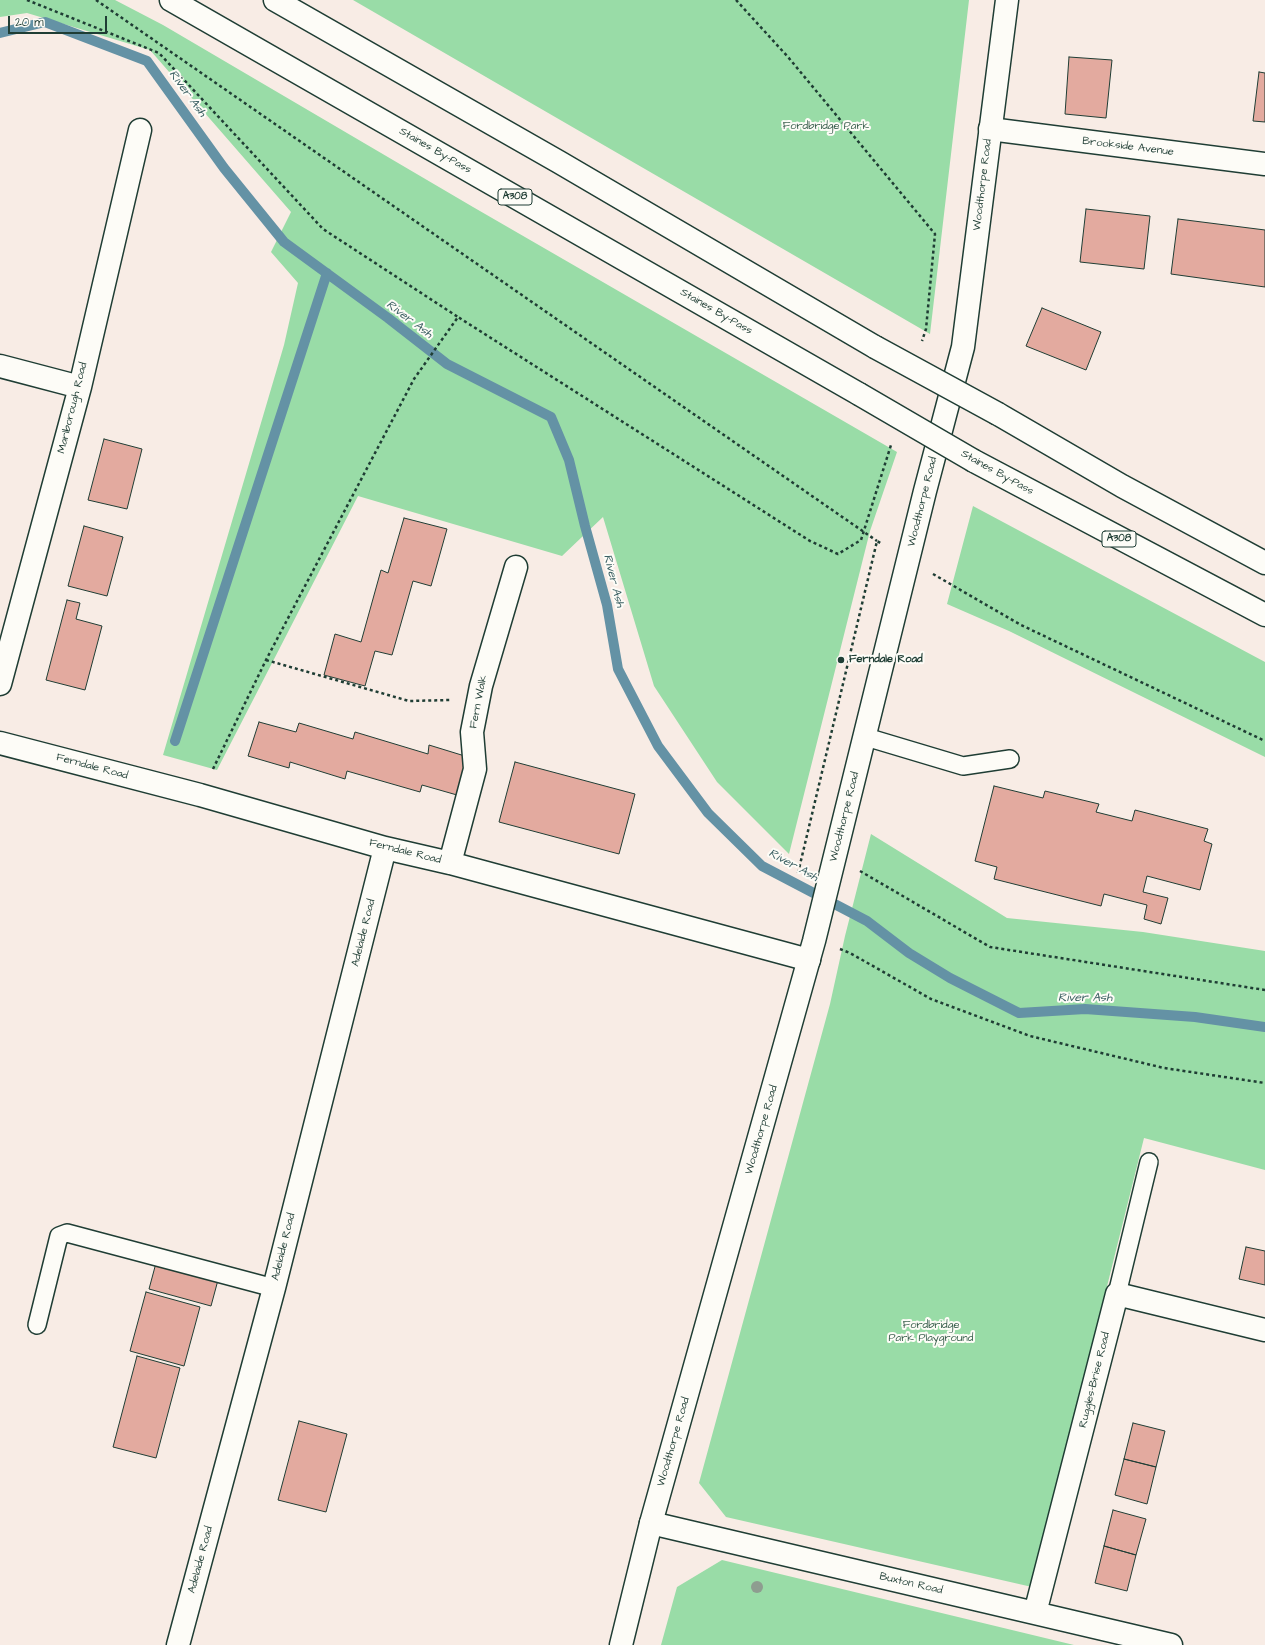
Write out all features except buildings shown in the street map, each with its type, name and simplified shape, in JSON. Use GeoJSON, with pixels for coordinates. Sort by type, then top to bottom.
{"type":"FeatureCollection","features":[{"type":"Feature","properties":{"kind":"main road","name":"Staines By-Pass"},"geometry":{"type":"LineString","coordinates":[[171,0],[974,461],[1265,616]]}},
{"type":"Feature","properties":{"kind":"main road"},"geometry":{"type":"LineString","coordinates":[[275,0],[552,158],[875,347],[998,414],[1122,486],[1265,563]]}},
{"type":"Feature","properties":{"kind":"main road","name":"Woodthorpe Road"},"geometry":{"type":"LineString","coordinates":[[621,1645],[652,1523],[812,950],[866,737],[908,560],[964,347],[1007,0]]}},
{"type":"Feature","properties":{"kind":"main road","name":"Brookside Avenue"},"geometry":{"type":"LineString","coordinates":[[990,129],[1265,164]]}},
{"type":"Feature","properties":{"kind":"main road","name":"Marlborough Road"},"geometry":{"type":"LineString","coordinates":[[0,684],[80,387],[140,130]]}},
{"type":"Feature","properties":{"kind":"main road"},"geometry":{"type":"LineString","coordinates":[[0,366],[80,387]]}},
{"type":"Feature","properties":{"kind":"main road","name":"Fern Walk"},"geometry":{"type":"LineString","coordinates":[[450,863],[475,769],[472,732],[481,686],[516,567]]}},
{"type":"Feature","properties":{"kind":"main road","name":"Ferndale Road"},"geometry":{"type":"LineString","coordinates":[[0,743],[200,795],[385,848],[812,950]]}},
{"type":"Feature","properties":{"kind":"main road","name":"Adelaide Road"},"geometry":{"type":"LineString","coordinates":[[178,1645],[274,1288],[385,848]]}},
{"type":"Feature","properties":{"kind":"main road"},"geometry":{"type":"LineString","coordinates":[[1117,1294],[1265,1330]]}},
{"type":"Feature","properties":{"kind":"main road","name":"Ruggles-Brise Road"},"geometry":{"type":"LineString","coordinates":[[1034,1613],[1117,1294]]}},
{"type":"Feature","properties":{"kind":"main road","name":"Buxton Road"},"geometry":{"type":"LineString","coordinates":[[652,1523],[1171,1645]]}},
{"type":"Feature","properties":{"kind":"lane"},"geometry":{"type":"LineString","coordinates":[[866,737],[962,766],[1010,759]]}},
{"type":"Feature","properties":{"kind":"lane"},"geometry":{"type":"LineString","coordinates":[[1117,1294],[1150,1162]]}},
{"type":"Feature","properties":{"kind":"lane"},"geometry":{"type":"LineString","coordinates":[[37,1325],[59,1236],[67,1233],[274,1288]]}},
{"type":"Feature","properties":{"kind":"path"},"geometry":{"type":"LineString","coordinates":[[27,0],[159,53],[323,229],[458,317],[810,541],[838,554],[861,540],[864,533]]}},
{"type":"Feature","properties":{"kind":"path"},"geometry":{"type":"LineString","coordinates":[[96,0],[864,533],[1021,625],[1265,741]]}},
{"type":"Feature","properties":{"kind":"path"},"geometry":{"type":"LineString","coordinates":[[736,0],[788,56],[935,234]]}},
{"type":"Feature","properties":{"kind":"path"},"geometry":{"type":"LineString","coordinates":[[200,795],[266,660],[414,379],[458,317]]}},
{"type":"Feature","properties":{"kind":"path"},"geometry":{"type":"LineString","coordinates":[[798,873],[877,541]]}},
{"type":"Feature","properties":{"kind":"path"},"geometry":{"type":"LineString","coordinates":[[266,660],[409,701],[446,699],[477,708]]}},
{"type":"Feature","properties":{"kind":"path"},"geometry":{"type":"LineString","coordinates":[[835,857],[990,947],[1265,990]]}},
{"type":"Feature","properties":{"kind":"path"},"geometry":{"type":"LineString","coordinates":[[812,950],[850,953],[931,999],[1030,1036],[1164,1068],[1265,1083]]}},
{"type":"Feature","properties":{"kind":"green space"},"geometry":{"type":"Polygon","coordinates":[[[0,0],[115,0],[163,25],[473,207],[897,452],[870,531],[789,854],[717,782],[654,686],[603,517],[562,556],[358,496],[217,770],[163,755],[284,345],[298,283],[271,252],[291,212],[150,50],[27,13],[0,17],[0,0]]]}},
{"type":"Feature","properties":{"kind":"green space","name":"Fordbridge Park"},"geometry":{"type":"Polygon","coordinates":[[[353,0],[969,0],[930,334],[353,0]]]}},
{"type":"Feature","properties":{"kind":"green space"},"geometry":{"type":"Polygon","coordinates":[[[973,506],[1265,662],[1265,757],[1009,631],[947,604],[973,506]]]}},
{"type":"Feature","properties":{"kind":"green space","name":"Fordbridge Park Playground"},"geometry":{"type":"Polygon","coordinates":[[[871,834],[1007,918],[1143,932],[1265,951],[1265,1170],[1144,1138],[1032,1587],[726,1517],[699,1483],[830,1004],[845,936],[871,834]]]}},
{"type":"Feature","properties":{"kind":"green space"},"geometry":{"type":"Polygon","coordinates":[[[722,1560],[1074,1645],[661,1645],[677,1587],[722,1560]]]}},
{"type":"Feature","properties":{"kind":"waterway","name":"River Ash"},"geometry":{"type":"LineString","coordinates":[[0,33],[45,22],[147,61],[224,168],[284,242],[388,318],[447,364],[551,417],[569,460],[585,526],[607,605],[618,669],[658,746],[708,813],[762,866],[867,921],[909,953],[950,978],[1019,1013],[1085,1009],[1195,1017],[1265,1027]]}},
{"type":"Feature","properties":{"kind":"waterway"},"geometry":{"type":"LineString","coordinates":[[175,741],[327,273]]}},
{"type":"Feature","properties":{"kind":"place","name":"Ferndale Road"},"geometry":{"type":"Point","coordinates":[841,660]}}]}
